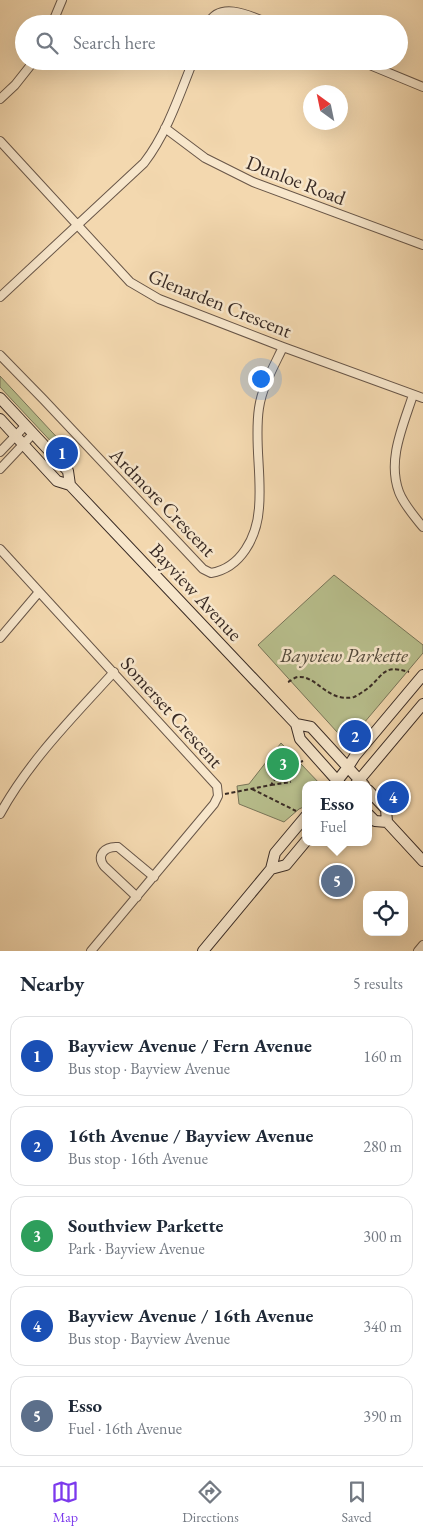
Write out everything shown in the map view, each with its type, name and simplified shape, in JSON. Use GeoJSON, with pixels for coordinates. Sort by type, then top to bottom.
{"type":"FeatureCollection","features":[{"type":"Feature","properties":{"kind":"main road","name":"Bayview Avenue"},"geometry":{"type":"LineString","coordinates":[[0,398],[32,435],[68,471],[70,485]]}},
{"type":"Feature","properties":{"kind":"main road","name":"Bayview Avenue"},"geometry":{"type":"LineString","coordinates":[[0,419],[57,481],[70,485],[296,724],[300,739],[336,781]]}},
{"type":"Feature","properties":{"kind":"main road"},"geometry":{"type":"LineString","coordinates":[[339,781],[355,756],[423,675]]}},
{"type":"Feature","properties":{"kind":"main road"},"geometry":{"type":"LineString","coordinates":[[361,781],[423,704]]}},
{"type":"Feature","properties":{"kind":"main road","name":"Bayview Avenue"},"geometry":{"type":"LineString","coordinates":[[296,724],[311,727],[358,781]]}},
{"type":"Feature","properties":{"kind":"main road"},"geometry":{"type":"LineString","coordinates":[[372,794],[386,809],[387,822],[423,861]]}},
{"type":"Feature","properties":{"kind":"main road"},"geometry":{"type":"LineString","coordinates":[[372,818],[375,821],[387,822]]}},
{"type":"Feature","properties":{"kind":"main road"},"geometry":{"type":"LineString","coordinates":[[203,951],[271,869],[275,853],[302,821]]}},
{"type":"Feature","properties":{"kind":"main road"},"geometry":{"type":"LineString","coordinates":[[271,869],[286,865],[302,846]]}},
{"type":"Feature","properties":{"kind":"street"},"geometry":{"type":"LineString","coordinates":[[56,15],[62,0]]}},
{"type":"Feature","properties":{"kind":"street"},"geometry":{"type":"LineString","coordinates":[[215,15],[222,10],[230,9],[246,15]]}},
{"type":"Feature","properties":{"kind":"street"},"geometry":{"type":"LineString","coordinates":[[0,99],[27,70]]}},
{"type":"Feature","properties":{"kind":"street"},"geometry":{"type":"LineString","coordinates":[[0,297],[144,163],[155,149],[190,70]]}},
{"type":"Feature","properties":{"kind":"street"},"geometry":{"type":"LineString","coordinates":[[382,70],[423,87]]}},
{"type":"Feature","properties":{"kind":"street","name":"Dunloe Road"},"geometry":{"type":"LineString","coordinates":[[165,128],[205,158],[252,182],[423,246]]}},
{"type":"Feature","properties":{"kind":"street","name":"Glenarden Crescent"},"geometry":{"type":"LineString","coordinates":[[0,141],[130,282],[143,290],[159,299],[282,347],[423,398]]}},
{"type":"Feature","properties":{"kind":"street","name":"Ardmore Crescent"},"geometry":{"type":"LineString","coordinates":[[0,355],[203,569],[211,573],[222,571],[234,564],[249,545],[256,527],[259,508],[257,447],[259,408],[262,394],[282,347]]}},
{"type":"Feature","properties":{"kind":"street"},"geometry":{"type":"LineString","coordinates":[[413,395],[394,464],[399,492],[406,505],[423,527]]}},
{"type":"Feature","properties":{"kind":"street"},"geometry":{"type":"LineString","coordinates":[[0,452],[25,426]]}},
{"type":"Feature","properties":{"kind":"street"},"geometry":{"type":"LineString","coordinates":[[0,469],[32,435]]}},
{"type":"Feature","properties":{"kind":"street","name":"Somerset Crescent"},"geometry":{"type":"LineString","coordinates":[[0,550],[114,672],[216,786],[218,796],[214,804],[91,951]]}},
{"type":"Feature","properties":{"kind":"street"},"geometry":{"type":"LineString","coordinates":[[0,638],[39,592]]}},
{"type":"Feature","properties":{"kind":"street"},"geometry":{"type":"LineString","coordinates":[[0,814],[14,788],[114,672]]}},
{"type":"Feature","properties":{"kind":"street"},"geometry":{"type":"LineString","coordinates":[[137,897],[101,862],[100,857],[103,851],[110,846],[118,847],[154,877]]}},
{"type":"Feature","properties":{"kind":"street"},"geometry":{"type":"LineString","coordinates":[[418,951],[423,945]]}},
{"type":"Feature","properties":{"kind":"path"},"geometry":{"type":"LineString","coordinates":[[288,682],[297,677],[307,678],[329,694],[340,697],[355,697],[392,668],[409,672]]}},
{"type":"Feature","properties":{"kind":"path"},"geometry":{"type":"LineString","coordinates":[[272,785],[277,777],[289,766],[303,761]]}},
{"type":"Feature","properties":{"kind":"path"},"geometry":{"type":"LineString","coordinates":[[218,796],[291,782]]}},
{"type":"Feature","properties":{"kind":"path"},"geometry":{"type":"LineString","coordinates":[[252,789],[296,811]]}},
{"type":"Feature","properties":{"kind":"green space"},"geometry":{"type":"Polygon","coordinates":[[[0,376],[64,445],[59,450],[0,387],[0,376]]]}},
{"type":"Feature","properties":{"kind":"green space","name":"Bayview Parkette"},"geometry":{"type":"Polygon","coordinates":[[[334,575],[423,645],[423,653],[347,743],[258,645],[334,575]]]}},
{"type":"Feature","properties":{"kind":"green space"},"geometry":{"type":"Polygon","coordinates":[[[281,743],[317,781],[302,781],[302,808],[284,822],[239,804],[237,786],[249,784],[281,743]]]}},
{"type":"Feature","properties":{"kind":"place","name":"Bayview Avenue / Fern Avenue"},"geometry":{"type":"Point","coordinates":[62,453]}},
{"type":"Feature","properties":{"kind":"place","name":"16th Avenue / Bayview Avenue"},"geometry":{"type":"Point","coordinates":[355,736]}},
{"type":"Feature","properties":{"kind":"place","name":"Southview Parkette"},"geometry":{"type":"Point","coordinates":[283,764]}},
{"type":"Feature","properties":{"kind":"place","name":"Bayview Avenue / 16th Avenue"},"geometry":{"type":"Point","coordinates":[393,797]}},
{"type":"Feature","properties":{"kind":"place","name":"Esso"},"geometry":{"type":"Point","coordinates":[337,881]}}]}
